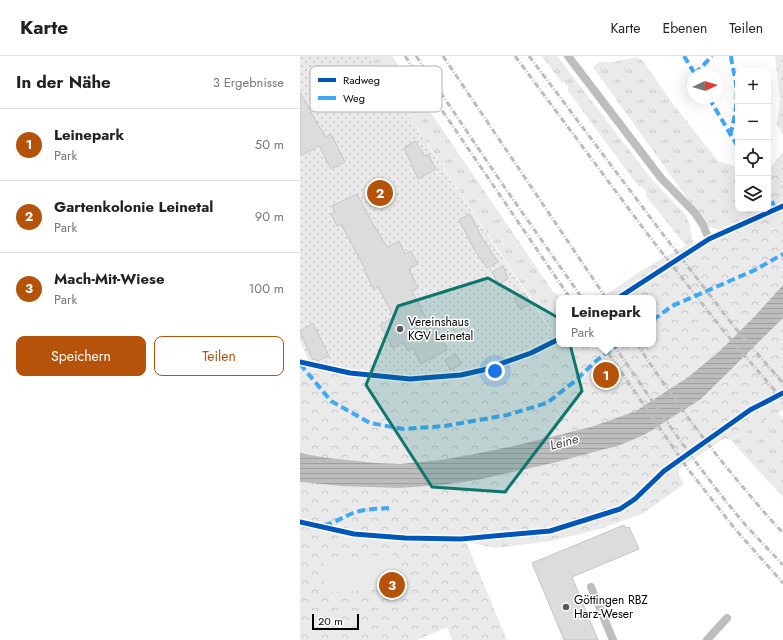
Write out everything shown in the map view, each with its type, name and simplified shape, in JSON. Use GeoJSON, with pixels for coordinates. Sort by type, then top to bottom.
{"type":"FeatureCollection","features":[{"type":"Feature","properties":{"kind":"lane"},"geometry":{"type":"LineString","coordinates":[[568,56],[661,178],[695,213],[703,225],[709,239]]}},
{"type":"Feature","properties":{"kind":"lane"},"geometry":{"type":"LineString","coordinates":[[591,587],[613,640]]}},
{"type":"Feature","properties":{"kind":"lane"},"geometry":{"type":"LineString","coordinates":[[707,640],[727,618]]}},
{"type":"Feature","properties":{"kind":"highlighted area"},"geometry":{"type":"Polygon","coordinates":[[[488,278],[564,321],[582,391],[505,492],[432,487],[366,385],[398,306],[488,278]]]}},
{"type":"Feature","properties":{"kind":"green space"},"geometry":{"type":"Polygon","coordinates":[[[300,56],[369,56],[376,66],[310,66],[310,112],[406,112],[555,337],[532,348],[466,370],[419,375],[379,374],[309,361],[300,341],[300,56]]]}},
{"type":"Feature","properties":{"kind":"green space"},"geometry":{"type":"Polygon","coordinates":[[[369,56],[392,56],[399,66],[376,66],[369,56]]]}},
{"type":"Feature","properties":{"kind":"green space"},"geometry":{"type":"Polygon","coordinates":[[[542,56],[557,56],[653,181],[686,215],[690,226],[693,243],[686,246],[646,196],[646,192],[643,187],[639,187],[568,91],[568,87],[565,82],[562,83],[542,56]]]}},
{"type":"Feature","properties":{"kind":"green space"},"geometry":{"type":"Polygon","coordinates":[[[775,56],[783,56],[783,134],[777,124],[780,100],[775,56]]]}},
{"type":"Feature","properties":{"kind":"green space"},"geometry":{"type":"Polygon","coordinates":[[[637,57],[643,61],[672,103],[718,161],[735,166],[735,212],[761,212],[727,229],[716,229],[707,226],[593,67],[599,62],[613,62],[637,57]]]}},
{"type":"Feature","properties":{"kind":"green space"},"geometry":{"type":"Polygon","coordinates":[[[406,112],[430,112],[554,293],[558,295],[556,295],[556,326],[551,329],[406,112]]]}},
{"type":"Feature","properties":{"kind":"green space"},"geometry":{"type":"Polygon","coordinates":[[[783,152],[783,410],[731,440],[725,438],[679,469],[679,476],[684,484],[644,513],[600,529],[551,541],[496,548],[466,542],[507,640],[452,640],[447,627],[417,640],[300,640],[300,358],[379,374],[486,364],[532,348],[555,337],[551,329],[556,326],[556,347],[656,347],[656,295],[606,295],[654,263],[686,246],[727,229],[761,212],[771,212],[771,166],[783,152]]]}},
{"type":"Feature","properties":{"kind":"green space"},"geometry":{"type":"Polygon","coordinates":[[[778,413],[783,418],[783,497],[731,440],[778,413]]]}},
{"type":"Feature","properties":{"kind":"green space"},"geometry":{"type":"Polygon","coordinates":[[[393,555],[395,589],[324,592],[323,558],[393,555]]]}},
{"type":"Feature","properties":{"kind":"water","name":"Leine"},"geometry":{"type":"Polygon","coordinates":[[[783,285],[783,318],[701,399],[644,435],[620,445],[557,462],[477,480],[441,485],[399,488],[342,486],[300,482],[300,453],[327,458],[376,463],[400,464],[441,460],[514,446],[591,427],[636,411],[687,378],[721,350],[783,285]]]}},
{"type":"Feature","properties":{"kind":"building"},"geometry":{"type":"Polygon","coordinates":[[[300,92],[310,112],[326,137],[331,134],[345,162],[331,169],[319,146],[300,156],[300,92]]]}},
{"type":"Feature","properties":{"kind":"building"},"geometry":{"type":"Polygon","coordinates":[[[415,141],[425,156],[428,154],[436,169],[418,179],[404,148],[415,141]]]}},
{"type":"Feature","properties":{"kind":"building"},"geometry":{"type":"Polygon","coordinates":[[[357,194],[387,247],[399,241],[405,254],[411,251],[418,264],[409,269],[418,288],[412,291],[428,322],[433,320],[447,350],[421,364],[413,348],[408,351],[403,342],[393,348],[380,325],[394,317],[378,287],[374,290],[364,270],[365,269],[341,224],[337,226],[331,214],[335,212],[332,206],[357,194]]]}},
{"type":"Feature","properties":{"kind":"building"},"geometry":{"type":"Polygon","coordinates":[[[470,214],[482,238],[498,262],[487,268],[474,249],[459,220],[470,214]]]}},
{"type":"Feature","properties":{"kind":"building"},"geometry":{"type":"Polygon","coordinates":[[[503,266],[508,278],[499,285],[492,272],[503,266]]]}},
{"type":"Feature","properties":{"kind":"building"},"geometry":{"type":"Polygon","coordinates":[[[525,293],[531,304],[520,309],[514,298],[525,293]]]}},
{"type":"Feature","properties":{"kind":"building"},"geometry":{"type":"Polygon","coordinates":[[[313,323],[329,356],[317,361],[315,359],[313,360],[300,332],[313,323]]]}},
{"type":"Feature","properties":{"kind":"building"},"geometry":{"type":"Polygon","coordinates":[[[456,354],[461,364],[450,370],[445,360],[456,354]]]}},
{"type":"Feature","properties":{"kind":"building","name":"Göttingen RBZ Harz-Weser"},"geometry":{"type":"Polygon","coordinates":[[[624,525],[625,528],[629,527],[639,549],[572,577],[598,640],[564,640],[532,563],[624,525]]]}},
{"type":"Feature","properties":{"kind":"railway"},"geometry":{"type":"LineString","coordinates":[[405,56],[412,66]]}},
{"type":"Feature","properties":{"kind":"railway"},"geometry":{"type":"LineString","coordinates":[[416,56],[423,66]]}},
{"type":"Feature","properties":{"kind":"railway"},"geometry":{"type":"LineString","coordinates":[[443,56],[604,295]]}},
{"type":"Feature","properties":{"kind":"railway"},"geometry":{"type":"LineString","coordinates":[[515,56],[649,236],[726,334],[783,400]]}},
{"type":"Feature","properties":{"kind":"railway"},"geometry":{"type":"LineString","coordinates":[[529,56],[736,329],[783,383]]}},
{"type":"Feature","properties":{"kind":"railway"},"geometry":{"type":"LineString","coordinates":[[442,95],[580,295]]}},
{"type":"Feature","properties":{"kind":"railway"},"geometry":{"type":"LineString","coordinates":[[442,110],[568,295]]}},
{"type":"Feature","properties":{"kind":"railway"},"geometry":{"type":"LineString","coordinates":[[604,347],[688,469],[735,529],[783,583]]}},
{"type":"Feature","properties":{"kind":"railway"},"geometry":{"type":"LineString","coordinates":[[615,347],[676,435],[709,479],[743,522],[783,565]]}},
{"type":"Feature","properties":{"kind":"railway"},"geometry":{"type":"LineString","coordinates":[[639,347],[673,396],[724,464],[783,533]]}},
{"type":"Feature","properties":{"kind":"marked path"},"geometry":{"type":"LineString","coordinates":[[684,56],[691,68]]}},
{"type":"Feature","properties":{"kind":"marked path"},"geometry":{"type":"LineString","coordinates":[[701,68],[712,56]]}},
{"type":"Feature","properties":{"kind":"marked path"},"geometry":{"type":"LineString","coordinates":[[730,135],[735,116],[737,97],[731,56]]}},
{"type":"Feature","properties":{"kind":"marked path"},"geometry":{"type":"LineString","coordinates":[[713,104],[735,142]]}},
{"type":"Feature","properties":{"kind":"marked path"},"geometry":{"type":"LineString","coordinates":[[772,201],[775,209]]}},
{"type":"Feature","properties":{"kind":"marked path"},"geometry":{"type":"LineString","coordinates":[[656,318],[672,306],[755,270],[783,254]]}},
{"type":"Feature","properties":{"kind":"marked path"},"geometry":{"type":"LineString","coordinates":[[300,364],[331,401],[370,423],[404,429],[445,426],[507,415],[547,403],[575,381],[597,360],[615,347]]}},
{"type":"Feature","properties":{"kind":"marked path"},"geometry":{"type":"LineString","coordinates":[[324,525],[357,512],[371,509],[389,508]]}},
{"type":"Feature","properties":{"kind":"cycle path"},"geometry":{"type":"LineString","coordinates":[[623,295],[709,239],[783,206]]}},
{"type":"Feature","properties":{"kind":"cycle path"},"geometry":{"type":"LineString","coordinates":[[300,362],[350,373],[410,379],[461,375],[483,370],[531,353],[556,340]]}},
{"type":"Feature","properties":{"kind":"cycle path"},"geometry":{"type":"LineString","coordinates":[[300,522],[354,534],[405,538],[461,539],[550,531],[620,509],[635,499],[664,471],[750,410],[783,393]]}},
{"type":"Feature","properties":{"kind":"place","name":"Gartenkolonie Leinetal"},"geometry":{"type":"Point","coordinates":[380,193]}},
{"type":"Feature","properties":{"kind":"place","name":"Vereinshaus KGV Leinetal"},"geometry":{"type":"Point","coordinates":[400,329]}},
{"type":"Feature","properties":{"kind":"place","name":"Leinepark"},"geometry":{"type":"Point","coordinates":[606,375]}},
{"type":"Feature","properties":{"kind":"place","name":"Mach-Mit-Wiese"},"geometry":{"type":"Point","coordinates":[392,585]}},
{"type":"Feature","properties":{"kind":"place","name":"Göttingen RBZ Harz-Weser"},"geometry":{"type":"Point","coordinates":[566,607]}}]}
